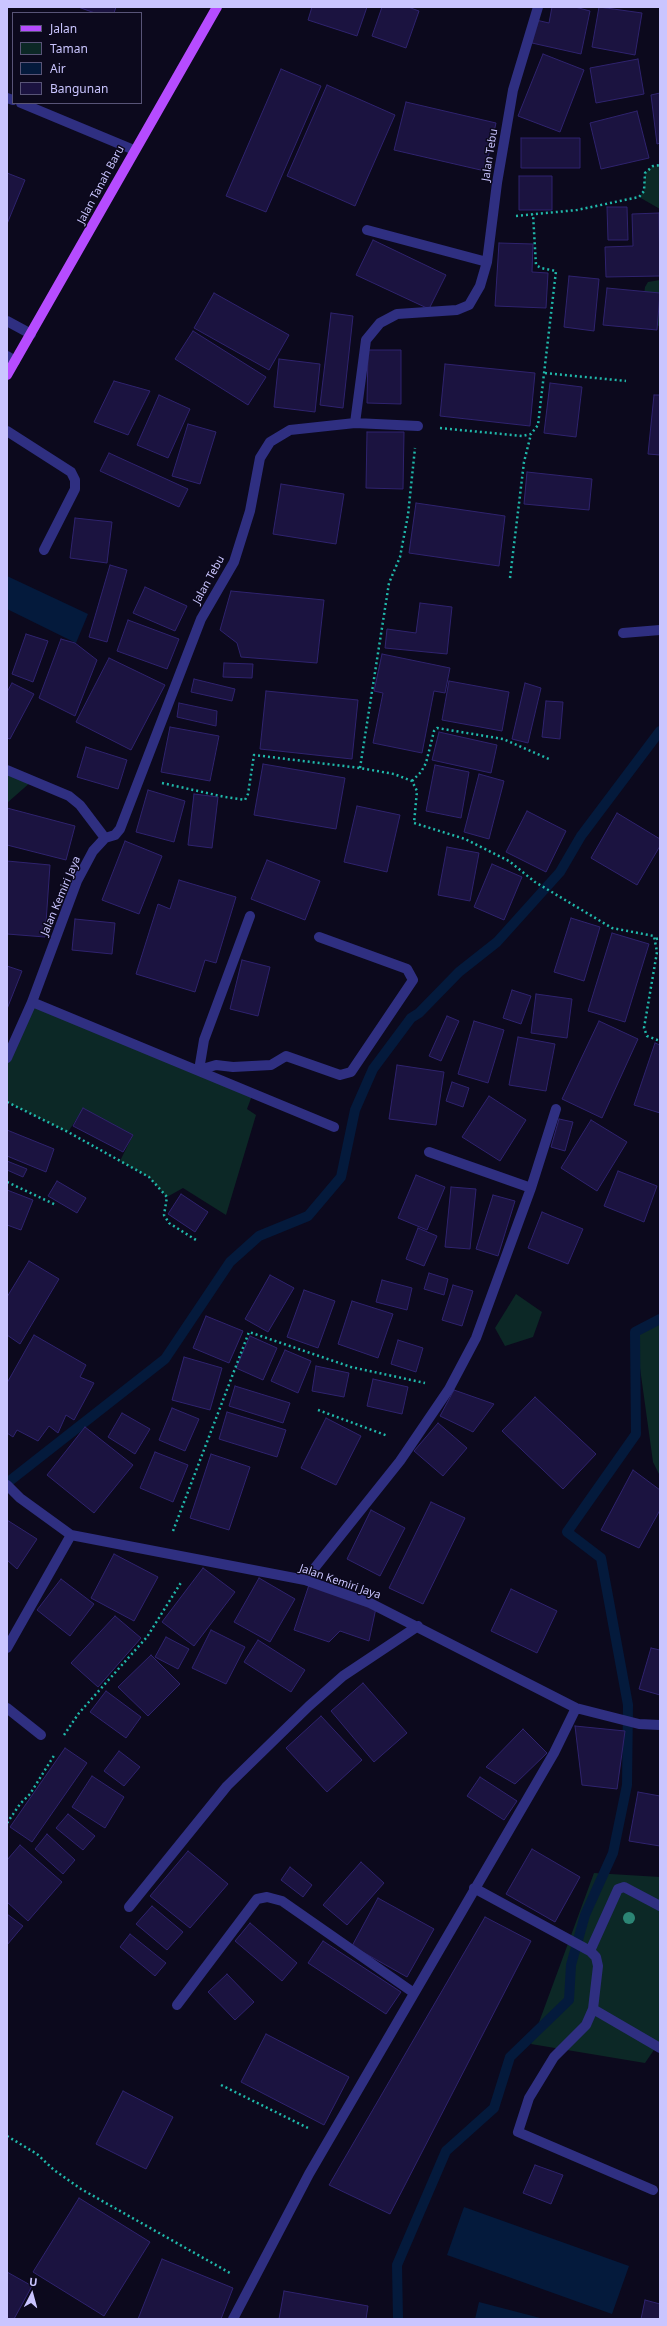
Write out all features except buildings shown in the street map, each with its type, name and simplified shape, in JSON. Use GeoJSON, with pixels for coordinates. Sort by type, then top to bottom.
{"type":"FeatureCollection","features":[{"type":"Feature","properties":{"kind":"main road","name":"Jalan Tanah Baru"},"geometry":{"type":"LineString","coordinates":[[7,375],[11,358],[31,334],[74,260],[134,150],[217,7]]}},
{"type":"Feature","properties":{"kind":"street","name":"Jalan Tebu"},"geometry":{"type":"LineString","coordinates":[[355,423],[366,340],[380,323],[397,314],[443,312],[469,305],[480,286],[488,262],[493,217],[513,90],[538,7]]}},
{"type":"Feature","properties":{"kind":"street"},"geometry":{"type":"LineString","coordinates":[[24,104],[134,150]]}},
{"type":"Feature","properties":{"kind":"street"},"geometry":{"type":"LineString","coordinates":[[366,230],[488,262]]}},
{"type":"Feature","properties":{"kind":"street"},"geometry":{"type":"LineString","coordinates":[[7,321],[31,334]]}},
{"type":"Feature","properties":{"kind":"street","name":"Jalan Tebu"},"geometry":{"type":"LineString","coordinates":[[106,838],[115,835],[120,829],[141,778],[159,725],[201,619],[234,562],[250,511],[260,458],[270,442],[290,430],[355,423],[418,426]]}},
{"type":"Feature","properties":{"kind":"street"},"geometry":{"type":"LineString","coordinates":[[7,431],[71,472],[76,480],[75,489],[44,550]]}},
{"type":"Feature","properties":{"kind":"street"},"geometry":{"type":"LineString","coordinates":[[623,632],[660,630]]}},
{"type":"Feature","properties":{"kind":"street"},"geometry":{"type":"LineString","coordinates":[[7,770],[69,796],[80,805],[106,838]]}},
{"type":"Feature","properties":{"kind":"street","name":"Jalan Kemiri Jaya"},"geometry":{"type":"LineString","coordinates":[[7,1058],[32,1002],[78,881],[93,851],[106,838]]}},
{"type":"Feature","properties":{"kind":"street"},"geometry":{"type":"LineString","coordinates":[[199,1070],[204,1040],[250,916]]}},
{"type":"Feature","properties":{"kind":"street"},"geometry":{"type":"LineString","coordinates":[[199,1070],[216,1064],[233,1067],[271,1065],[286,1056],[340,1075],[351,1072],[413,980],[407,969],[319,937]]}},
{"type":"Feature","properties":{"kind":"street"},"geometry":{"type":"LineString","coordinates":[[32,1002],[334,1127]]}},
{"type":"Feature","properties":{"kind":"street"},"geometry":{"type":"LineString","coordinates":[[305,1580],[410,1446],[449,1389],[476,1338],[531,1188],[556,1110]]}},
{"type":"Feature","properties":{"kind":"street"},"geometry":{"type":"LineString","coordinates":[[429,1152],[531,1188]]}},
{"type":"Feature","properties":{"kind":"street","name":"Jalan Kemiri Jaya"},"geometry":{"type":"LineString","coordinates":[[7,1485],[20,1498],[71,1535],[305,1580],[370,1603],[418,1626],[576,1708],[639,1724],[660,1725]]}},
{"type":"Feature","properties":{"kind":"street"},"geometry":{"type":"LineString","coordinates":[[7,1648],[71,1535]]}},
{"type":"Feature","properties":{"kind":"street"},"geometry":{"type":"LineString","coordinates":[[129,1906],[227,1786],[309,1706],[343,1676],[418,1626]]}},
{"type":"Feature","properties":{"kind":"street"},"geometry":{"type":"LineString","coordinates":[[7,1708],[41,1735]]}},
{"type":"Feature","properties":{"kind":"street"},"geometry":{"type":"LineString","coordinates":[[233,2319],[330,2139],[474,1888],[554,1753],[576,1708]]}},
{"type":"Feature","properties":{"kind":"street"},"geometry":{"type":"LineString","coordinates":[[586,1949],[618,1889],[624,1887],[660,1906]]}},
{"type":"Feature","properties":{"kind":"street"},"geometry":{"type":"LineString","coordinates":[[474,1888],[586,1949],[596,1957],[598,1966],[593,2009],[586,2025],[554,2057],[530,2098],[518,2132],[653,2190]]}},
{"type":"Feature","properties":{"kind":"street"},"geometry":{"type":"LineString","coordinates":[[177,2005],[257,1899],[268,1897],[282,1901],[414,1993]]}},
{"type":"Feature","properties":{"kind":"street"},"geometry":{"type":"LineString","coordinates":[[593,2009],[660,2048]]}},
{"type":"Feature","properties":{"kind":"path"},"geometry":{"type":"LineString","coordinates":[[493,217],[577,210],[639,197],[644,192],[645,173],[653,166],[660,165]]}},
{"type":"Feature","properties":{"kind":"path"},"geometry":{"type":"LineString","coordinates":[[510,578],[524,462],[531,434],[538,425],[556,271],[541,268],[536,265],[533,214]]}},
{"type":"Feature","properties":{"kind":"path"},"geometry":{"type":"LineString","coordinates":[[544,373],[626,381]]}},
{"type":"Feature","properties":{"kind":"path"},"geometry":{"type":"LineString","coordinates":[[360,768],[389,583],[400,557],[408,515],[418,426],[522,436],[531,434]]}},
{"type":"Feature","properties":{"kind":"path"},"geometry":{"type":"LineString","coordinates":[[412,781],[421,772],[426,763],[434,731],[437,728],[503,738],[549,759]]}},
{"type":"Feature","properties":{"kind":"path"},"geometry":{"type":"LineString","coordinates":[[141,778],[239,800],[245,800],[248,794],[254,755],[360,768],[394,774],[412,781],[417,791],[414,823],[465,839],[509,861],[535,882],[612,928],[650,935],[656,939],[660,938]]}},
{"type":"Feature","properties":{"kind":"path"},"geometry":{"type":"LineString","coordinates":[[656,939],[657,952],[644,1028],[647,1036],[660,1041]]}},
{"type":"Feature","properties":{"kind":"path"},"geometry":{"type":"LineString","coordinates":[[7,1102],[68,1132],[150,1177],[167,1197],[164,1215],[169,1223],[196,1240]]}},
{"type":"Feature","properties":{"kind":"path"},"geometry":{"type":"LineString","coordinates":[[7,1182],[56,1205]]}},
{"type":"Feature","properties":{"kind":"path"},"geometry":{"type":"LineString","coordinates":[[164,1554],[249,1332],[351,1367],[449,1389]]}},
{"type":"Feature","properties":{"kind":"path"},"geometry":{"type":"LineString","coordinates":[[318,1410],[373,1429],[410,1446]]}},
{"type":"Feature","properties":{"kind":"path"},"geometry":{"type":"LineString","coordinates":[[63,1737],[79,1713],[147,1637],[165,1611],[195,1560]]}},
{"type":"Feature","properties":{"kind":"path"},"geometry":{"type":"LineString","coordinates":[[7,1823],[30,1794],[58,1749]]}},
{"type":"Feature","properties":{"kind":"path"},"geometry":{"type":"LineString","coordinates":[[221,2085],[330,2139]]}},
{"type":"Feature","properties":{"kind":"path"},"geometry":{"type":"LineString","coordinates":[[7,2136],[37,2154],[54,2170],[81,2189],[251,2285]]}},
{"type":"Feature","properties":{"kind":"green space"},"geometry":{"type":"Polygon","coordinates":[[[660,165],[660,209],[639,197],[644,191],[645,173],[653,166],[660,165]]]}},
{"type":"Feature","properties":{"kind":"green space"},"geometry":{"type":"Polygon","coordinates":[[[660,280],[660,327],[648,318],[643,303],[645,287],[648,282],[660,280]]]}},
{"type":"Feature","properties":{"kind":"green space"},"geometry":{"type":"Polygon","coordinates":[[[7,770],[32,781],[7,803],[7,770]]]}},
{"type":"Feature","properties":{"kind":"green space"},"geometry":{"type":"Polygon","coordinates":[[[32,1002],[253,1093],[247,1109],[256,1115],[226,1215],[183,1188],[167,1197],[149,1177],[120,1161],[133,1135],[83,1109],[68,1132],[7,1102],[7,1058],[32,1002]]]}},
{"type":"Feature","properties":{"kind":"green space"},"geometry":{"type":"Polygon","coordinates":[[[516,1294],[542,1312],[533,1337],[505,1346],[495,1328],[516,1294]]]}},
{"type":"Feature","properties":{"kind":"green space"},"geometry":{"type":"Polygon","coordinates":[[[660,1319],[660,1476],[653,1462],[635,1332],[660,1319]]]}},
{"type":"Feature","properties":{"kind":"green space"},"geometry":{"type":"Polygon","coordinates":[[[594,1873],[660,1877],[660,2041],[645,2063],[531,2044],[594,1873]]]}},
{"type":"Feature","properties":{"kind":"water"},"geometry":{"type":"Polygon","coordinates":[[[7,576],[88,614],[76,643],[7,609],[7,576]]]}},
{"type":"Feature","properties":{"kind":"water"},"geometry":{"type":"Polygon","coordinates":[[[464,2207],[629,2266],[612,2314],[447,2255],[464,2207]]]}},
{"type":"Feature","properties":{"kind":"water"},"geometry":{"type":"Polygon","coordinates":[[[479,2302],[544,2319],[475,2319],[479,2302]]]}},
{"type":"Feature","properties":{"kind":"waterway"},"geometry":{"type":"LineString","coordinates":[[7,1483],[165,1359],[230,1262],[259,1236],[308,1216],[341,1177],[355,1110],[373,1069],[411,1018],[419,1013],[459,972],[497,942],[560,872],[581,836],[660,731]]}},
{"type":"Feature","properties":{"kind":"waterway"},"geometry":{"type":"LineString","coordinates":[[398,2319],[397,2265],[446,2151],[494,2108],[510,2057],[569,2000],[571,1965],[585,1915],[613,1853],[627,1785],[628,1705],[601,1558],[567,1532],[636,1434],[635,1332],[660,1319]]}}]}
